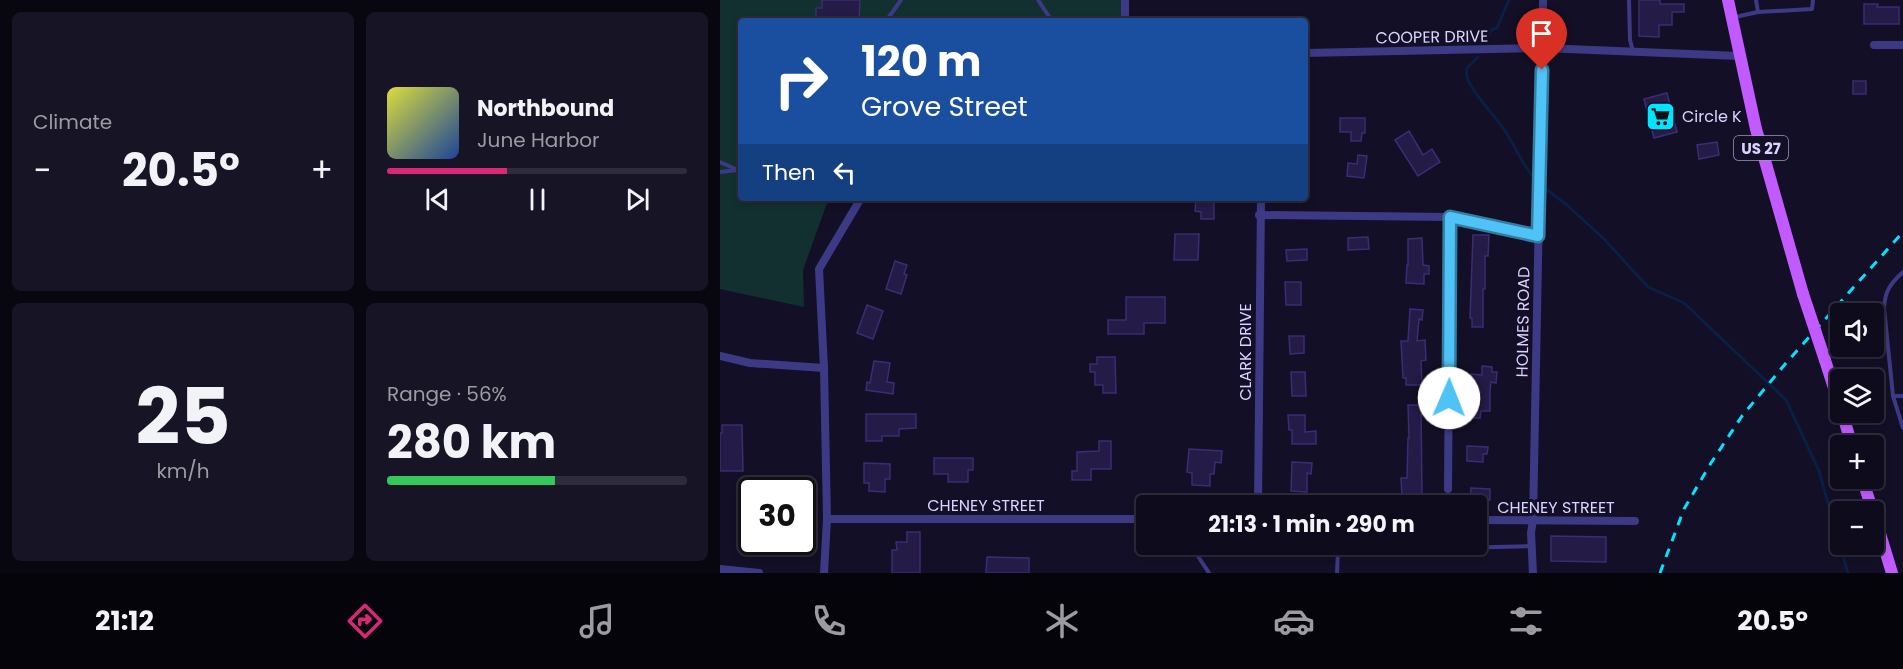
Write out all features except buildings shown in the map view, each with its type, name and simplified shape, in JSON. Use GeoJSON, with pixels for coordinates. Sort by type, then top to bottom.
{"type":"FeatureCollection","features":[{"type":"Feature","properties":{"kind":"main road","name":"US 27"},"geometry":{"type":"LineString","coordinates":[[1728,0],[1756,129],[1803,294],[1830,378]]}},
{"type":"Feature","properties":{"kind":"main road"},"geometry":{"type":"LineString","coordinates":[[1884,548],[1892,573]]}},
{"type":"Feature","properties":{"kind":"street"},"geometry":{"type":"LineString","coordinates":[[1125,0],[1125,18]]}},
{"type":"Feature","properties":{"kind":"street","name":"HOLMES ROAD"},"geometry":{"type":"LineString","coordinates":[[1533,573],[1531,533],[1543,0]]}},
{"type":"Feature","properties":{"kind":"street"},"geometry":{"type":"LineString","coordinates":[[1874,45],[1903,45]]}},
{"type":"Feature","properties":{"kind":"street","name":"COOPER DRIVE"},"geometry":{"type":"LineString","coordinates":[[1308,53],[1543,48],[1739,56]]}},
{"type":"Feature","properties":{"kind":"street"},"geometry":{"type":"LineString","coordinates":[[824,573],[826,519],[824,368],[819,268],[859,201]]}},
{"type":"Feature","properties":{"kind":"street","name":"CLARK DRIVE"},"geometry":{"type":"LineString","coordinates":[[1258,495],[1260,201]]}},
{"type":"Feature","properties":{"kind":"street"},"geometry":{"type":"LineString","coordinates":[[1259,215],[1450,217],[1538,236]]}},
{"type":"Feature","properties":{"kind":"street"},"geometry":{"type":"LineString","coordinates":[[1448,489],[1450,217]]}},
{"type":"Feature","properties":{"kind":"street"},"geometry":{"type":"LineString","coordinates":[[720,356],[750,363],[824,368]]}},
{"type":"Feature","properties":{"kind":"street","name":"CHENEY STREET"},"geometry":{"type":"LineString","coordinates":[[826,519],[1136,519]]}},
{"type":"Feature","properties":{"kind":"street","name":"CHENEY STREET"},"geometry":{"type":"LineString","coordinates":[[1487,520],[1635,521]]}},
{"type":"Feature","properties":{"kind":"street"},"geometry":{"type":"LineString","coordinates":[[720,569],[759,573]]}},
{"type":"Feature","properties":{"kind":"lane"},"geometry":{"type":"LineString","coordinates":[[888,18],[901,0]]}},
{"type":"Feature","properties":{"kind":"lane"},"geometry":{"type":"LineString","coordinates":[[1038,0],[1050,18]]}},
{"type":"Feature","properties":{"kind":"lane"},"geometry":{"type":"LineString","coordinates":[[1629,0],[1630,40],[1633,52]]}},
{"type":"Feature","properties":{"kind":"lane"},"geometry":{"type":"LineString","coordinates":[[1756,0],[1758,12]]}},
{"type":"Feature","properties":{"kind":"lane"},"geometry":{"type":"LineString","coordinates":[[1732,17],[1758,12],[1812,9],[1814,0]]}},
{"type":"Feature","properties":{"kind":"lane"},"geometry":{"type":"LineString","coordinates":[[720,162],[738,171]]}},
{"type":"Feature","properties":{"kind":"lane"},"geometry":{"type":"LineString","coordinates":[[720,172],[738,171]]}},
{"type":"Feature","properties":{"kind":"lane"},"geometry":{"type":"LineString","coordinates":[[1903,272],[1890,284],[1885,295],[1884,308],[1893,396],[1903,428]]}},
{"type":"Feature","properties":{"kind":"lane"},"geometry":{"type":"LineString","coordinates":[[1893,396],[1903,396]]}},
{"type":"Feature","properties":{"kind":"lane"},"geometry":{"type":"LineString","coordinates":[[1487,547],[1532,546]]}},
{"type":"Feature","properties":{"kind":"lane"},"geometry":{"type":"LineString","coordinates":[[1197,555],[1209,573]]}},
{"type":"Feature","properties":{"kind":"lane"},"geometry":{"type":"LineString","coordinates":[[1337,573],[1338,555]]}},
{"type":"Feature","properties":{"kind":"green space"},"geometry":{"type":"Polygon","coordinates":[[[720,0],[1125,0],[1125,18],[738,18],[738,201],[829,201],[803,270],[804,307],[720,289],[720,0]]]}},
{"type":"Feature","properties":{"kind":"waterway"},"geometry":{"type":"LineString","coordinates":[[1486,41],[1491,30],[1497,28],[1509,0]]}},
{"type":"Feature","properties":{"kind":"waterway"},"geometry":{"type":"LineString","coordinates":[[1478,57],[1467,68],[1468,80],[1505,131],[1532,175]]}},
{"type":"Feature","properties":{"kind":"waterway"},"geometry":{"type":"LineString","coordinates":[[1546,189],[1604,239],[1648,287],[1684,303],[1786,400],[1819,471],[1848,573]]}},
{"type":"Feature","properties":{"kind":"railway"},"geometry":{"type":"LineString","coordinates":[[1660,573],[1684,509],[1742,416],[1903,232]]}},
{"type":"Feature","properties":{"kind":"place","name":"Circle K"},"geometry":{"type":"Point","coordinates":[1661,116]}},
{"type":"Feature","properties":{"kind":"route"},"geometry":{"type":"LineString","coordinates":[[1449,398],[1450,217],[1538,236],[1542,70]]}}]}
